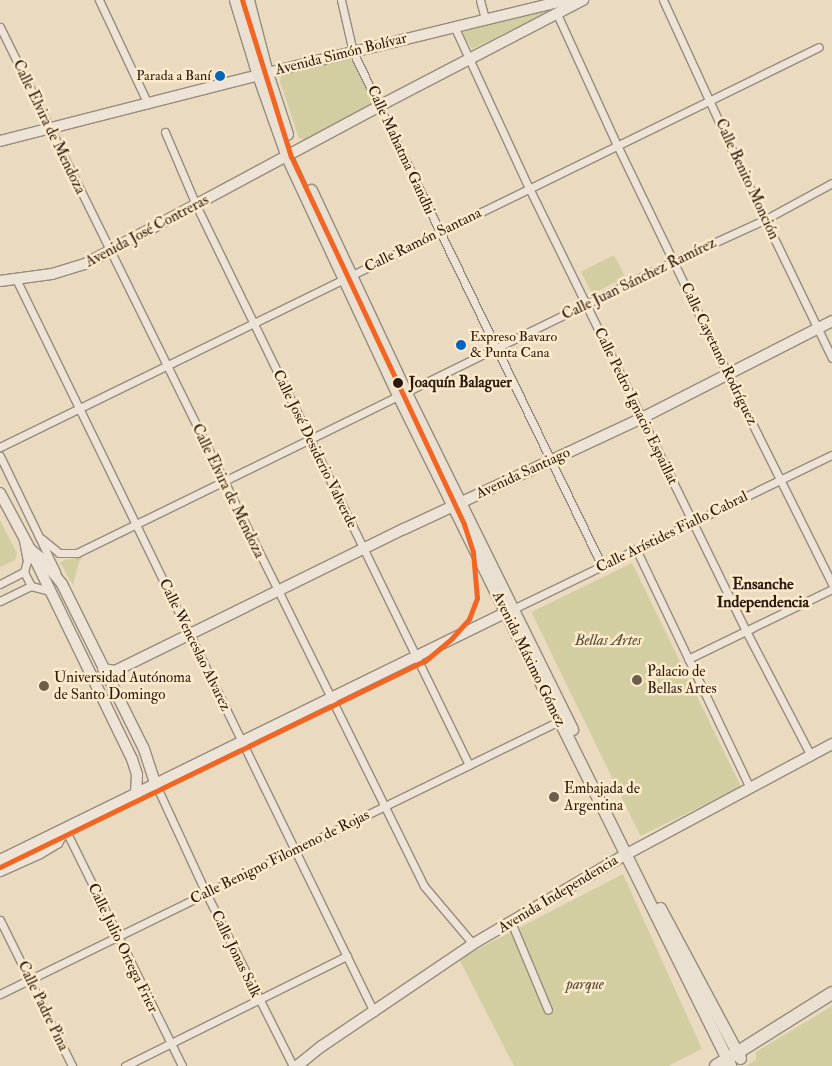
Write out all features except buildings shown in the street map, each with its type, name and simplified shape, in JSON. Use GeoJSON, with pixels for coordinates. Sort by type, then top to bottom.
{"type":"FeatureCollection","features":[{"type":"Feature","properties":{"kind":"highway"},"geometry":{"type":"LineString","coordinates":[[730,1061],[832,993]]}},
{"type":"Feature","properties":{"kind":"highway"},"geometry":{"type":"LineString","coordinates":[[730,1061],[832,1001]]}},
{"type":"Feature","properties":{"kind":"main road","name":"Avenida Máximo Gómez"},"geometry":{"type":"LineString","coordinates":[[235,0],[290,155],[403,395],[730,1061]]}},
{"type":"Feature","properties":{"kind":"main road","name":"Avenida Máximo Gómez"},"geometry":{"type":"LineString","coordinates":[[248,0],[262,74]]}},
{"type":"Feature","properties":{"kind":"main road","name":"Avenida Simón Bolívar"},"geometry":{"type":"LineString","coordinates":[[0,141],[454,26],[567,0]]}},
{"type":"Feature","properties":{"kind":"main road","name":"Avenida José Contreras"},"geometry":{"type":"LineString","coordinates":[[0,281],[69,269],[85,264],[381,105],[583,0]]}},
{"type":"Feature","properties":{"kind":"main road","name":"Avenida Santiago"},"geometry":{"type":"LineString","coordinates":[[103,670],[115,671],[364,548],[642,418],[727,372],[832,321]]}},
{"type":"Feature","properties":{"kind":"main road"},"geometry":{"type":"LineString","coordinates":[[0,493],[30,549],[132,759],[137,774],[136,795]]}},
{"type":"Feature","properties":{"kind":"main road"},"geometry":{"type":"LineString","coordinates":[[30,549],[41,558],[62,584],[103,670],[144,749],[154,774],[156,785]]}},
{"type":"Feature","properties":{"kind":"main road","name":"Avenida Máximo Gómez"},"geometry":{"type":"LineString","coordinates":[[509,611],[559,721],[628,853]]}},
{"type":"Feature","properties":{"kind":"main road"},"geometry":{"type":"LineString","coordinates":[[0,860],[509,611]]}},
{"type":"Feature","properties":{"kind":"main road","name":"Avenida Independencia"},"geometry":{"type":"LineString","coordinates":[[297,1066],[322,1046],[473,944],[628,853],[832,744]]}},
{"type":"Feature","properties":{"kind":"street"},"geometry":{"type":"LineString","coordinates":[[99,0],[148,104]]}},
{"type":"Feature","properties":{"kind":"street","name":"Calle Mahatma Gandhi"},"geometry":{"type":"LineString","coordinates":[[341,0],[353,52],[381,105],[439,232],[552,460],[602,566]]}},
{"type":"Feature","properties":{"kind":"street"},"geometry":{"type":"LineString","coordinates":[[480,0],[485,19]]}},
{"type":"Feature","properties":{"kind":"street","name":"Calle Benito Monción"},"geometry":{"type":"LineString","coordinates":[[663,0],[832,358]]}},
{"type":"Feature","properties":{"kind":"street","name":"Calle Cayetano Rodríguez"},"geometry":{"type":"LineString","coordinates":[[557,14],[617,145],[832,584]]}},
{"type":"Feature","properties":{"kind":"street","name":"Calle Elvira de Mendoza"},"geometry":{"type":"LineString","coordinates":[[0,26],[424,886],[473,944]]}},
{"type":"Feature","properties":{"kind":"street","name":"Calle Pedro Ignacio Espaillat"},"geometry":{"type":"LineString","coordinates":[[454,26],[529,188],[746,630],[811,756]]}},
{"type":"Feature","properties":{"kind":"street","name":"Calle Ramón Santana"},"geometry":{"type":"LineString","coordinates":[[0,447],[819,47]]}},
{"type":"Feature","properties":{"kind":"street","name":"Calle José Desiderio Valverde"},"geometry":{"type":"LineString","coordinates":[[165,132],[196,205],[469,765]]}},
{"type":"Feature","properties":{"kind":"street","name":"Calle Juan Sánchez Ramírez"},"geometry":{"type":"LineString","coordinates":[[42,539],[59,553],[77,553],[674,261],[766,219],[832,183]]}},
{"type":"Feature","properties":{"kind":"street","name":"Calle Wenceslao Alvarez"},"geometry":{"type":"LineString","coordinates":[[16,278],[374,1012]]}},
{"type":"Feature","properties":{"kind":"street","name":"Calle Arístides Fiallo Cabral"},"geometry":{"type":"LineString","coordinates":[[509,611],[832,454]]}},
{"type":"Feature","properties":{"kind":"street"},"geometry":{"type":"LineString","coordinates":[[0,456],[42,539],[62,584]]}},
{"type":"Feature","properties":{"kind":"street"},"geometry":{"type":"LineString","coordinates":[[23,537],[27,561],[24,572],[31,586]]}},
{"type":"Feature","properties":{"kind":"street"},"geometry":{"type":"LineString","coordinates":[[636,549],[750,788]]}},
{"type":"Feature","properties":{"kind":"street"},"geometry":{"type":"LineString","coordinates":[[0,584],[24,572]]}},
{"type":"Feature","properties":{"kind":"street"},"geometry":{"type":"LineString","coordinates":[[0,601],[31,586],[51,592]]}},
{"type":"Feature","properties":{"kind":"street"},"geometry":{"type":"LineString","coordinates":[[688,659],[832,589]]}},
{"type":"Feature","properties":{"kind":"street","name":"Calle Benigno Filomeno de Rojas"},"geometry":{"type":"LineString","coordinates":[[0,994],[559,721]]}},
{"type":"Feature","properties":{"kind":"street","name":"Calle Jonas Salk"},"geometry":{"type":"LineString","coordinates":[[156,785],[206,893],[293,1066]]}},
{"type":"Feature","properties":{"kind":"street"},"geometry":{"type":"LineString","coordinates":[[0,872],[40,854],[58,843],[63,830]]}},
{"type":"Feature","properties":{"kind":"street","name":"Calle Julio Ortega Frier"},"geometry":{"type":"LineString","coordinates":[[63,830],[182,1066]]}},
{"type":"Feature","properties":{"kind":"street","name":"Calle Padre Pina"},"geometry":{"type":"LineString","coordinates":[[0,920],[72,1066]]}},
{"type":"Feature","properties":{"kind":"street"},"geometry":{"type":"LineString","coordinates":[[512,922],[548,1010]]}},
{"type":"Feature","properties":{"kind":"street"},"geometry":{"type":"LineString","coordinates":[[125,1066],[347,956]]}},
{"type":"Feature","properties":{"kind":"green space"},"geometry":{"type":"Polygon","coordinates":[[[564,4],[472,49],[463,34],[464,30],[564,4]]]}},
{"type":"Feature","properties":{"kind":"green space"},"geometry":{"type":"Polygon","coordinates":[[[348,59],[355,60],[373,100],[372,104],[307,140],[299,138],[280,82],[281,75],[348,59]]]}},
{"type":"Feature","properties":{"kind":"green space"},"geometry":{"type":"Polygon","coordinates":[[[614,255],[625,277],[592,294],[581,272],[614,255]]]}},
{"type":"Feature","properties":{"kind":"green space"},"geometry":{"type":"Polygon","coordinates":[[[0,520],[17,553],[15,560],[0,567],[0,520]]]}},
{"type":"Feature","properties":{"kind":"green space"},"geometry":{"type":"Polygon","coordinates":[[[83,557],[79,562],[73,585],[60,563],[64,560],[83,557]]]}},
{"type":"Feature","properties":{"kind":"green space","name":"Bellas Artes"},"geometry":{"type":"Polygon","coordinates":[[[632,563],[741,787],[640,836],[531,612],[632,563]]]}},
{"type":"Feature","properties":{"kind":"green space","name":"parque"},"geometry":{"type":"Polygon","coordinates":[[[623,874],[702,1049],[668,1066],[514,1066],[459,959],[623,874]]]}},
{"type":"Feature","properties":{"kind":"green space"},"geometry":{"type":"Polygon","coordinates":[[[832,1006],[832,1066],[746,1066],[756,1060],[756,1052],[832,1006]]]}},
{"type":"Feature","properties":{"kind":"transit line"},"geometry":{"type":"LineString","coordinates":[[0,867],[425,661],[452,638],[469,619],[477,598],[473,552],[464,524],[291,157],[242,0]]}},
{"type":"Feature","properties":{"kind":"place","name":"Parada a Baní"},"geometry":{"type":"Point","coordinates":[220,76]}},
{"type":"Feature","properties":{"kind":"place","name":"Expreso Bavaro & Punta Cana"},"geometry":{"type":"Point","coordinates":[461,345]}},
{"type":"Feature","properties":{"kind":"place","name":"Joaquín Balaguer"},"geometry":{"type":"Point","coordinates":[398,383]}},
{"type":"Feature","properties":{"kind":"place","name":"Palacio de Bellas Artes"},"geometry":{"type":"Point","coordinates":[637,680]}},
{"type":"Feature","properties":{"kind":"place","name":"Universidad Autónoma de Santo Domingo"},"geometry":{"type":"Point","coordinates":[44,686]}},
{"type":"Feature","properties":{"kind":"place","name":"Embajada de Argentina"},"geometry":{"type":"Point","coordinates":[554,797]}},
{"type":"Feature","properties":{"kind":"district","name":"Ensanche Independencia"},"geometry":{"type":"Point","coordinates":[763,593]}}]}
